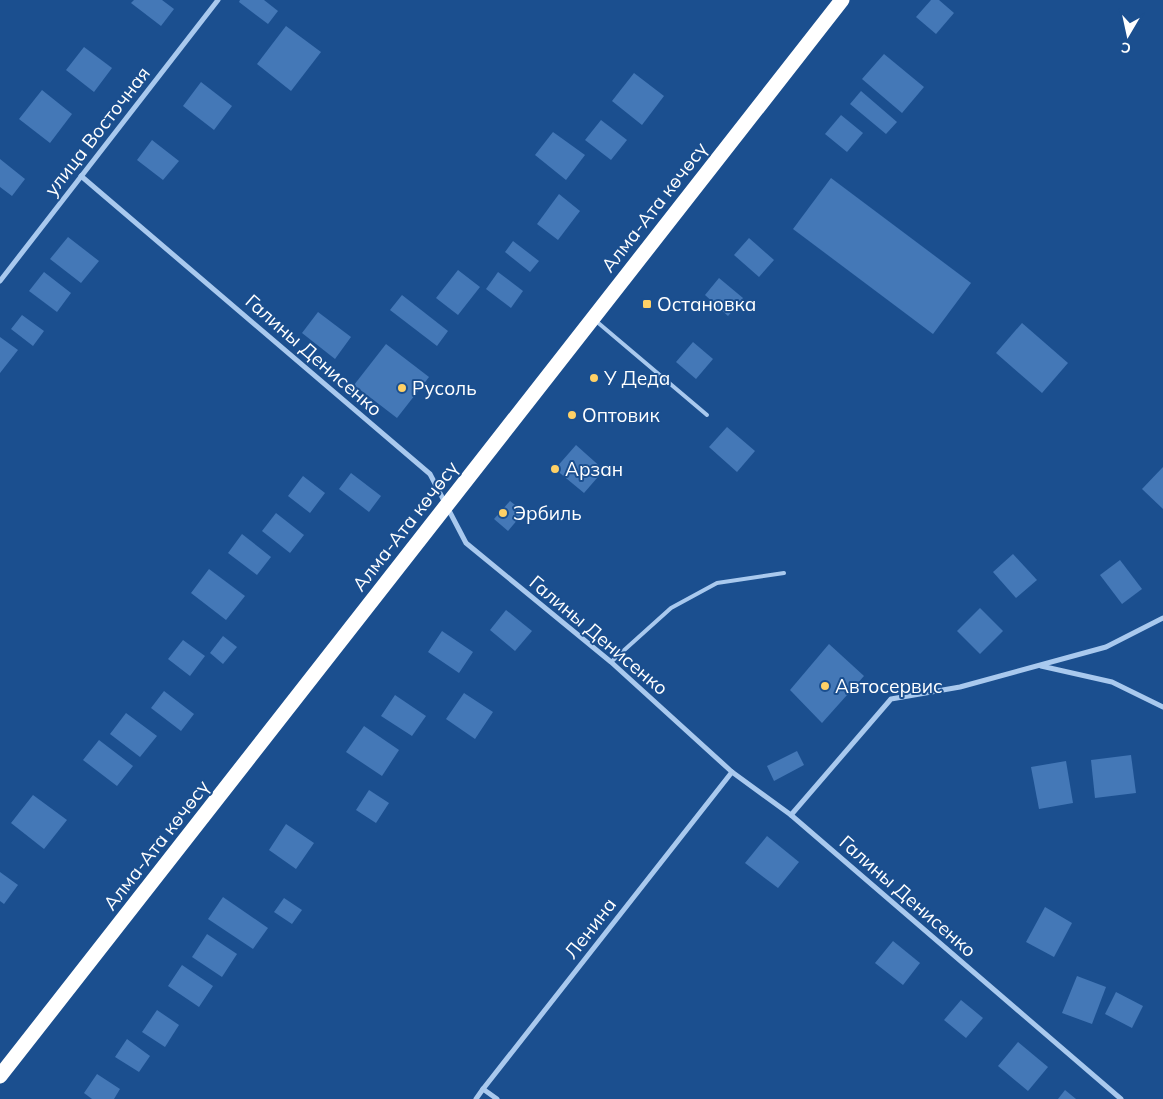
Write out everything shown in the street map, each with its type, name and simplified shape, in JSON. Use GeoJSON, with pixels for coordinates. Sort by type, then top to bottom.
{"type":"FeatureCollection","features":[{"type":"Feature","properties":{"kind":"highway","name":"Алма-Ата көчөсү"},"geometry":{"type":"LineString","coordinates":[[0,1076],[842,0]]}},
{"type":"Feature","properties":{"kind":"street","name":"улица Восточная"},"geometry":{"type":"LineString","coordinates":[[0,281],[218,0]]}},
{"type":"Feature","properties":{"kind":"street","name":"Галины Денисенко"},"geometry":{"type":"LineString","coordinates":[[81,176],[430,474],[466,543],[611,662],[732,772],[791,815],[1121,1099]]}},
{"type":"Feature","properties":{"kind":"street"},"geometry":{"type":"LineString","coordinates":[[791,815],[891,698],[960,687],[1106,647],[1163,618]]}},
{"type":"Feature","properties":{"kind":"street"},"geometry":{"type":"LineString","coordinates":[[1040,665],[1112,682],[1163,707]]}},
{"type":"Feature","properties":{"kind":"street","name":"Ленина"},"geometry":{"type":"LineString","coordinates":[[476,1099],[732,772]]}},
{"type":"Feature","properties":{"kind":"street"},"geometry":{"type":"LineString","coordinates":[[483,1089],[497,1099]]}},
{"type":"Feature","properties":{"kind":"lane"},"geometry":{"type":"LineString","coordinates":[[593,318],[707,415]]}},
{"type":"Feature","properties":{"kind":"lane"},"geometry":{"type":"LineString","coordinates":[[611,662],[671,608],[716,583],[784,572]]}},
{"type":"Feature","properties":{"kind":"building"},"geometry":{"type":"Polygon","coordinates":[[[134,0],[162,0],[174,9],[161,26],[131,3],[134,0]]]}},
{"type":"Feature","properties":{"kind":"building"},"geometry":{"type":"Polygon","coordinates":[[[240,0],[264,0],[278,11],[268,24],[239,2],[240,0]]]}},
{"type":"Feature","properties":{"kind":"building"},"geometry":{"type":"Polygon","coordinates":[[[931,0],[939,0],[954,13],[936,34],[916,17],[931,0]]]}},
{"type":"Feature","properties":{"kind":"building"},"geometry":{"type":"Polygon","coordinates":[[[286,26],[321,52],[291,91],[257,64],[286,26]]]}},
{"type":"Feature","properties":{"kind":"building"},"geometry":{"type":"Polygon","coordinates":[[[84,47],[112,68],[94,92],[66,70],[84,47]]]}},
{"type":"Feature","properties":{"kind":"building"},"geometry":{"type":"Polygon","coordinates":[[[884,54],[924,87],[902,113],[862,79],[884,54]]]}},
{"type":"Feature","properties":{"kind":"building"},"geometry":{"type":"Polygon","coordinates":[[[634,73],[664,96],[642,125],[612,101],[634,73]]]}},
{"type":"Feature","properties":{"kind":"building"},"geometry":{"type":"Polygon","coordinates":[[[201,82],[232,106],[214,130],[183,106],[201,82]]]}},
{"type":"Feature","properties":{"kind":"building"},"geometry":{"type":"Polygon","coordinates":[[[42,90],[72,114],[50,143],[19,119],[42,90]]]}},
{"type":"Feature","properties":{"kind":"building"},"geometry":{"type":"Polygon","coordinates":[[[861,91],[897,122],[886,134],[850,104],[861,91]]]}},
{"type":"Feature","properties":{"kind":"building"},"geometry":{"type":"Polygon","coordinates":[[[841,115],[863,133],[847,152],[825,134],[841,115]]]}},
{"type":"Feature","properties":{"kind":"building"},"geometry":{"type":"Polygon","coordinates":[[[601,120],[627,140],[611,160],[585,140],[601,120]]]}},
{"type":"Feature","properties":{"kind":"building"},"geometry":{"type":"Polygon","coordinates":[[[553,132],[585,155],[566,180],[535,155],[553,132]]]}},
{"type":"Feature","properties":{"kind":"building"},"geometry":{"type":"Polygon","coordinates":[[[152,140],[179,161],[163,180],[137,160],[152,140]]]}},
{"type":"Feature","properties":{"kind":"building"},"geometry":{"type":"Polygon","coordinates":[[[0,159],[25,179],[12,196],[0,187],[0,159]]]}},
{"type":"Feature","properties":{"kind":"building"},"geometry":{"type":"Polygon","coordinates":[[[831,178],[971,283],[933,334],[793,229],[831,178]]]}},
{"type":"Feature","properties":{"kind":"building"},"geometry":{"type":"Polygon","coordinates":[[[559,194],[580,211],[558,240],[537,224],[559,194]]]}},
{"type":"Feature","properties":{"kind":"building"},"geometry":{"type":"Polygon","coordinates":[[[68,237],[99,261],[81,283],[50,259],[68,237]]]}},
{"type":"Feature","properties":{"kind":"building"},"geometry":{"type":"Polygon","coordinates":[[[749,238],[774,260],[759,277],[734,255],[749,238]]]}},
{"type":"Feature","properties":{"kind":"building"},"geometry":{"type":"Polygon","coordinates":[[[513,241],[539,261],[530,272],[505,252],[513,241]]]}},
{"type":"Feature","properties":{"kind":"building"},"geometry":{"type":"Polygon","coordinates":[[[458,270],[480,287],[458,315],[436,298],[458,270]]]}},
{"type":"Feature","properties":{"kind":"building"},"geometry":{"type":"Polygon","coordinates":[[[44,272],[71,293],[57,312],[29,291],[44,272]]]}},
{"type":"Feature","properties":{"kind":"building"},"geometry":{"type":"Polygon","coordinates":[[[498,272],[523,291],[511,308],[486,289],[498,272]]]}},
{"type":"Feature","properties":{"kind":"building"},"geometry":{"type":"Polygon","coordinates":[[[719,278],[743,298],[728,316],[705,295],[719,278]]]}},
{"type":"Feature","properties":{"kind":"building"},"geometry":{"type":"Polygon","coordinates":[[[402,295],[448,331],[437,346],[390,310],[402,295]]]}},
{"type":"Feature","properties":{"kind":"building"},"geometry":{"type":"Polygon","coordinates":[[[318,312],[351,337],[335,359],[302,333],[318,312]]]}},
{"type":"Feature","properties":{"kind":"building"},"geometry":{"type":"Polygon","coordinates":[[[22,315],[44,331],[33,346],[11,329],[22,315]]]}},
{"type":"Feature","properties":{"kind":"building"},"geometry":{"type":"Polygon","coordinates":[[[1022,323],[1068,363],[1042,393],[996,353],[1022,323]]]}},
{"type":"Feature","properties":{"kind":"building"},"geometry":{"type":"Polygon","coordinates":[[[0,337],[18,350],[0,373],[0,337]]]}},
{"type":"Feature","properties":{"kind":"building"},"geometry":{"type":"Polygon","coordinates":[[[693,342],[713,359],[696,379],[676,362],[693,342]]]}},
{"type":"Feature","properties":{"kind":"building"},"geometry":{"type":"Polygon","coordinates":[[[386,344],[429,377],[397,418],[354,385],[386,344]]]}},
{"type":"Feature","properties":{"kind":"building"},"geometry":{"type":"Polygon","coordinates":[[[727,427],[755,451],[737,472],[709,447],[727,427]]]}},
{"type":"Feature","properties":{"kind":"building"},"geometry":{"type":"Polygon","coordinates":[[[576,445],[604,470],[584,493],[555,469],[576,445]]]}},
{"type":"Feature","properties":{"kind":"building"},"geometry":{"type":"Polygon","coordinates":[[[1163,467],[1163,509],[1142,489],[1163,467]]]}},
{"type":"Feature","properties":{"kind":"building"},"geometry":{"type":"Polygon","coordinates":[[[351,473],[381,496],[369,512],[339,489],[351,473]]]}},
{"type":"Feature","properties":{"kind":"building"},"geometry":{"type":"Polygon","coordinates":[[[303,476],[325,493],[310,513],[288,496],[303,476]]]}},
{"type":"Feature","properties":{"kind":"building"},"geometry":{"type":"Polygon","coordinates":[[[510,501],[524,512],[508,531],[494,519],[510,501]]]}},
{"type":"Feature","properties":{"kind":"building"},"geometry":{"type":"Polygon","coordinates":[[[276,513],[304,535],[290,553],[262,531],[276,513]]]}},
{"type":"Feature","properties":{"kind":"building"},"geometry":{"type":"Polygon","coordinates":[[[242,534],[271,557],[257,575],[228,553],[242,534]]]}},
{"type":"Feature","properties":{"kind":"building"},"geometry":{"type":"Polygon","coordinates":[[[1013,554],[1037,580],[1016,598],[993,572],[1013,554]]]}},
{"type":"Feature","properties":{"kind":"building"},"geometry":{"type":"Polygon","coordinates":[[[1120,560],[1142,589],[1122,604],[1100,575],[1120,560]]]}},
{"type":"Feature","properties":{"kind":"building"},"geometry":{"type":"Polygon","coordinates":[[[209,569],[245,596],[226,620],[191,593],[209,569]]]}},
{"type":"Feature","properties":{"kind":"building"},"geometry":{"type":"Polygon","coordinates":[[[980,608],[1003,631],[980,654],[957,631],[980,608]]]}},
{"type":"Feature","properties":{"kind":"building"},"geometry":{"type":"Polygon","coordinates":[[[506,610],[532,631],[515,651],[490,630],[506,610]]]}},
{"type":"Feature","properties":{"kind":"building"},"geometry":{"type":"Polygon","coordinates":[[[442,631],[473,652],[459,673],[428,652],[442,631]]]}},
{"type":"Feature","properties":{"kind":"building"},"geometry":{"type":"Polygon","coordinates":[[[223,636],[237,647],[223,664],[210,653],[223,636]]]}},
{"type":"Feature","properties":{"kind":"building"},"geometry":{"type":"Polygon","coordinates":[[[183,640],[205,656],[190,676],[168,659],[183,640]]]}},
{"type":"Feature","properties":{"kind":"building","name":"Автосервис"},"geometry":{"type":"Polygon","coordinates":[[[829,644],[864,676],[822,723],[790,690],[829,644]]]}},
{"type":"Feature","properties":{"kind":"building"},"geometry":{"type":"Polygon","coordinates":[[[164,691],[194,714],[181,731],[151,708],[164,691]]]}},
{"type":"Feature","properties":{"kind":"building"},"geometry":{"type":"Polygon","coordinates":[[[464,693],[493,712],[475,739],[446,719],[464,693]]]}},
{"type":"Feature","properties":{"kind":"building"},"geometry":{"type":"Polygon","coordinates":[[[395,695],[426,716],[412,736],[381,716],[395,695]]]}},
{"type":"Feature","properties":{"kind":"building"},"geometry":{"type":"Polygon","coordinates":[[[126,713],[157,736],[140,757],[110,734],[126,713]]]}},
{"type":"Feature","properties":{"kind":"building"},"geometry":{"type":"Polygon","coordinates":[[[364,726],[399,750],[382,776],[346,752],[364,726]]]}},
{"type":"Feature","properties":{"kind":"building"},"geometry":{"type":"Polygon","coordinates":[[[99,740],[133,766],[117,786],[83,760],[99,740]]]}},
{"type":"Feature","properties":{"kind":"building"},"geometry":{"type":"Polygon","coordinates":[[[797,751],[804,765],[774,781],[767,766],[797,751]]]}},
{"type":"Feature","properties":{"kind":"building"},"geometry":{"type":"Polygon","coordinates":[[[1131,755],[1136,793],[1095,798],[1091,760],[1131,755]]]}},
{"type":"Feature","properties":{"kind":"building"},"geometry":{"type":"Polygon","coordinates":[[[1066,761],[1073,803],[1039,809],[1031,767],[1066,761]]]}},
{"type":"Feature","properties":{"kind":"building"},"geometry":{"type":"Polygon","coordinates":[[[369,790],[389,803],[376,823],[356,810],[369,790]]]}},
{"type":"Feature","properties":{"kind":"building"},"geometry":{"type":"Polygon","coordinates":[[[33,795],[67,820],[44,849],[11,823],[33,795]]]}},
{"type":"Feature","properties":{"kind":"building"},"geometry":{"type":"Polygon","coordinates":[[[286,824],[314,843],[296,869],[269,850],[286,824]]]}},
{"type":"Feature","properties":{"kind":"building"},"geometry":{"type":"Polygon","coordinates":[[[767,836],[799,862],[778,888],[745,863],[767,836]]]}},
{"type":"Feature","properties":{"kind":"building"},"geometry":{"type":"Polygon","coordinates":[[[0,872],[18,885],[4,904],[0,901],[0,872]]]}},
{"type":"Feature","properties":{"kind":"building"},"geometry":{"type":"Polygon","coordinates":[[[223,897],[268,928],[253,949],[208,919],[223,897]]]}},
{"type":"Feature","properties":{"kind":"building"},"geometry":{"type":"Polygon","coordinates":[[[284,898],[302,910],[292,924],[274,912],[284,898]]]}},
{"type":"Feature","properties":{"kind":"building"},"geometry":{"type":"Polygon","coordinates":[[[1045,907],[1072,923],[1054,957],[1026,942],[1045,907]]]}},
{"type":"Feature","properties":{"kind":"building"},"geometry":{"type":"Polygon","coordinates":[[[207,934],[237,954],[222,977],[192,957],[207,934]]]}},
{"type":"Feature","properties":{"kind":"building"},"geometry":{"type":"Polygon","coordinates":[[[893,941],[920,963],[903,985],[875,963],[893,941]]]}},
{"type":"Feature","properties":{"kind":"building"},"geometry":{"type":"Polygon","coordinates":[[[182,965],[213,986],[199,1007],[168,986],[182,965]]]}},
{"type":"Feature","properties":{"kind":"building"},"geometry":{"type":"Polygon","coordinates":[[[1077,976],[1106,987],[1092,1024],[1062,1013],[1077,976]]]}},
{"type":"Feature","properties":{"kind":"building"},"geometry":{"type":"Polygon","coordinates":[[[1116,992],[1143,1006],[1132,1028],[1105,1014],[1116,992]]]}},
{"type":"Feature","properties":{"kind":"building"},"geometry":{"type":"Polygon","coordinates":[[[961,1000],[983,1018],[966,1038],[944,1020],[961,1000]]]}},
{"type":"Feature","properties":{"kind":"building"},"geometry":{"type":"Polygon","coordinates":[[[157,1010],[179,1025],[165,1047],[142,1032],[157,1010]]]}},
{"type":"Feature","properties":{"kind":"building"},"geometry":{"type":"Polygon","coordinates":[[[127,1039],[150,1056],[139,1072],[115,1057],[127,1039]]]}},
{"type":"Feature","properties":{"kind":"building"},"geometry":{"type":"Polygon","coordinates":[[[1018,1042],[1048,1067],[1028,1091],[998,1066],[1018,1042]]]}},
{"type":"Feature","properties":{"kind":"building"},"geometry":{"type":"Polygon","coordinates":[[[97,1074],[120,1089],[114,1099],[92,1099],[84,1093],[97,1074]]]}},
{"type":"Feature","properties":{"kind":"building"},"geometry":{"type":"Polygon","coordinates":[[[1065,1090],[1076,1099],[1058,1099],[1065,1090]]]}},
{"type":"Feature","properties":{"kind":"place","name":"Остановка"},"geometry":{"type":"Point","coordinates":[647,304]}},
{"type":"Feature","properties":{"kind":"place","name":"У Деда"},"geometry":{"type":"Point","coordinates":[594,378]}},
{"type":"Feature","properties":{"kind":"place","name":"Русоль"},"geometry":{"type":"Point","coordinates":[402,388]}},
{"type":"Feature","properties":{"kind":"place","name":"Оптовик"},"geometry":{"type":"Point","coordinates":[572,415]}},
{"type":"Feature","properties":{"kind":"place","name":"Арзан"},"geometry":{"type":"Point","coordinates":[555,469]}},
{"type":"Feature","properties":{"kind":"place","name":"Эрбиль"},"geometry":{"type":"Point","coordinates":[503,513]}},
{"type":"Feature","properties":{"kind":"place","name":"Автосервис"},"geometry":{"type":"Point","coordinates":[825,686]}}]}
